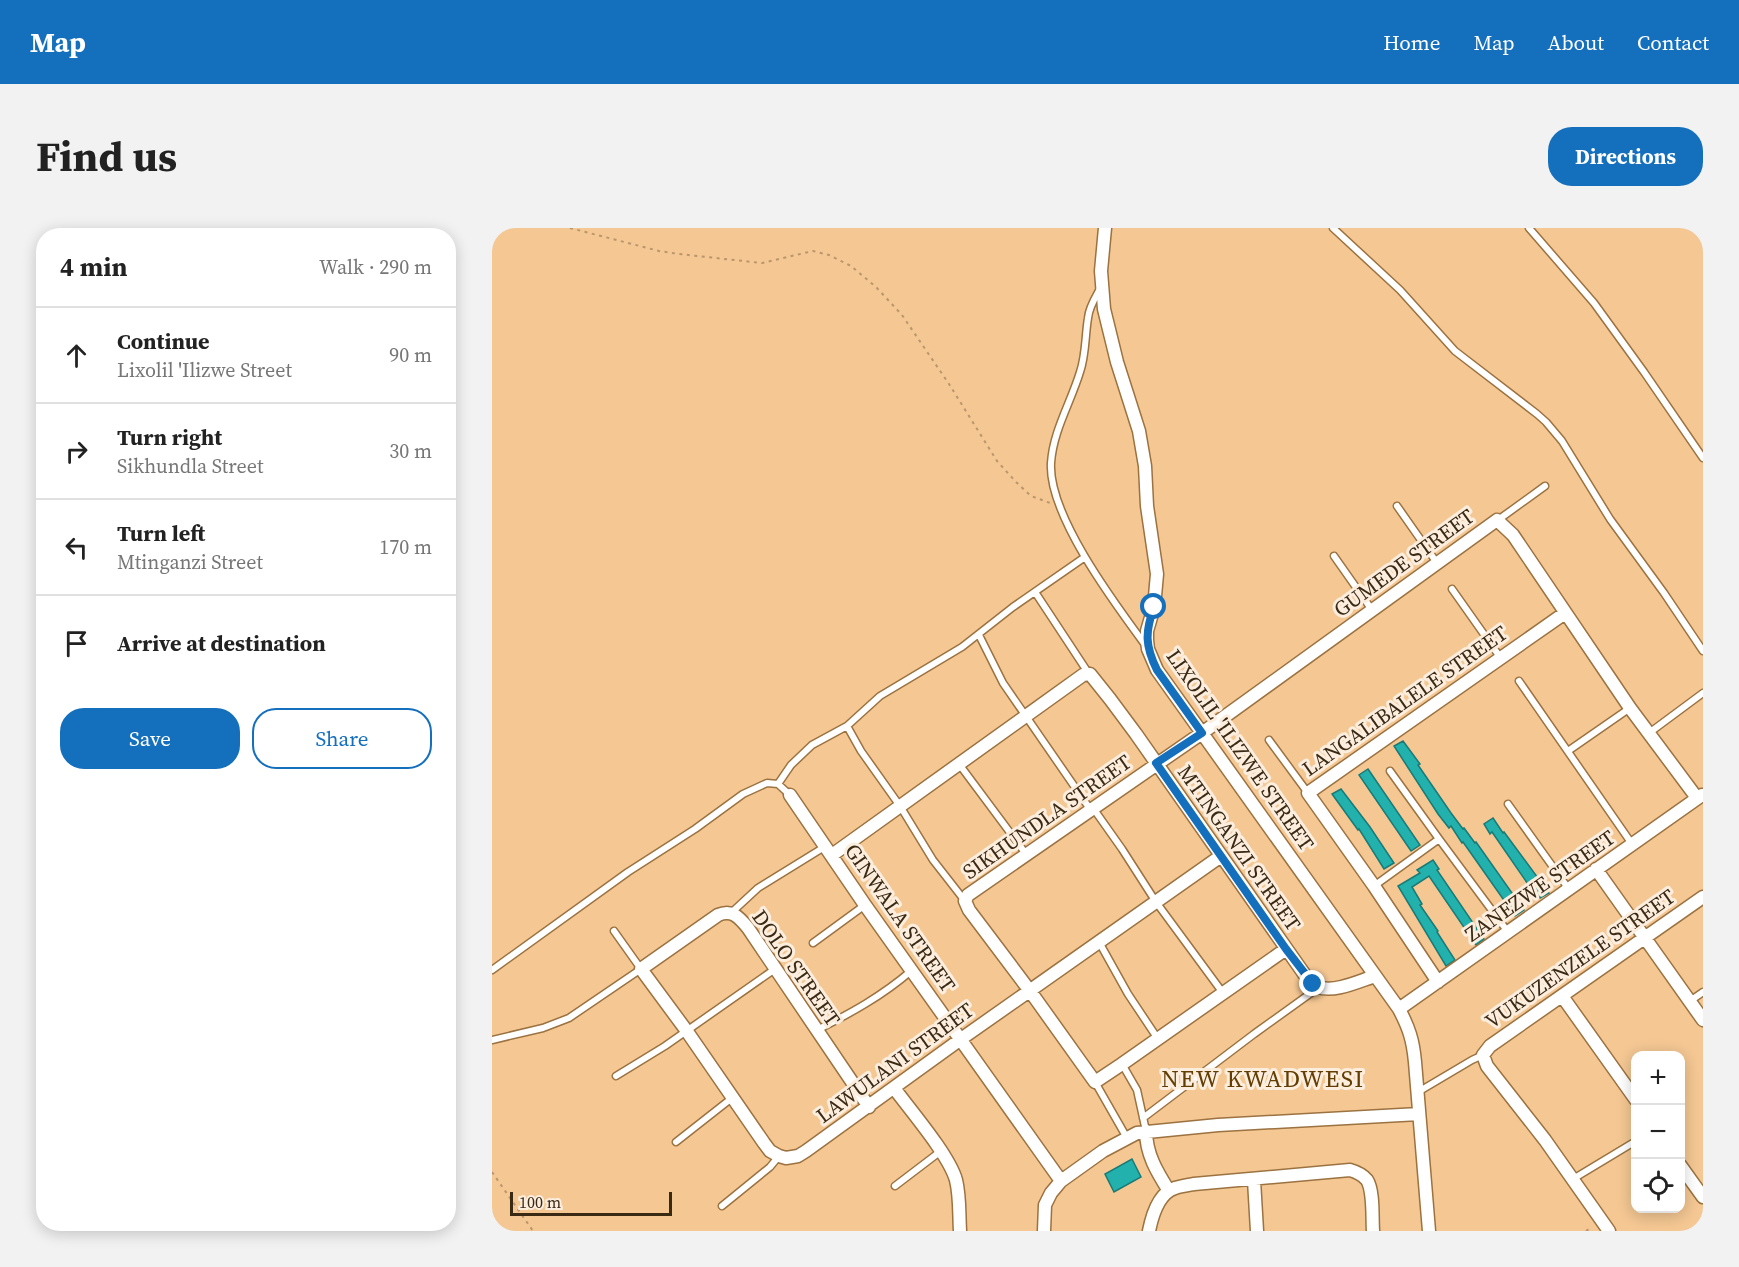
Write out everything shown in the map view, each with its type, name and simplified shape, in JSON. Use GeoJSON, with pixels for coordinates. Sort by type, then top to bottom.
{"type":"FeatureCollection","features":[{"type":"Feature","properties":{"kind":"street","name":"LIXOLIL 'ILIZWE STREET"},"geometry":{"type":"LineString","coordinates":[[1105,228],[1101,262],[1109,333],[1139,431],[1157,574],[1154,607],[1147,631],[1148,650],[1157,670],[1399,1009],[1413,1041],[1429,1231]]}},
{"type":"Feature","properties":{"kind":"street","name":"GUMEDE STREET"},"geometry":{"type":"LineString","coordinates":[[1202,733],[1497,520],[1513,535],[1649,734],[1700,796]]}},
{"type":"Feature","properties":{"kind":"street","name":"LANGALIBALELE STREET"},"geometry":{"type":"LineString","coordinates":[[1438,982],[1308,793],[1565,613]]}},
{"type":"Feature","properties":{"kind":"street"},"geometry":{"type":"LineString","coordinates":[[829,850],[900,806],[1083,675],[1090,674]]}},
{"type":"Feature","properties":{"kind":"street","name":"MTINGANZI STREET"},"geometry":{"type":"LineString","coordinates":[[1090,674],[1156,763],[1306,978],[1318,987]]}},
{"type":"Feature","properties":{"kind":"street","name":"SIKHUNDLA STREET"},"geometry":{"type":"LineString","coordinates":[[1095,1082],[969,910],[965,901],[968,895],[1202,733]]}},
{"type":"Feature","properties":{"kind":"street","name":"GINWALA STREET"},"geometry":{"type":"LineString","coordinates":[[790,795],[1060,1181]]}},
{"type":"Feature","properties":{"kind":"street","name":"ZANEZWE STREET"},"geometry":{"type":"LineString","coordinates":[[1399,1009],[1700,796]]}},
{"type":"Feature","properties":{"kind":"street","name":"LAWULANI STREET"},"geometry":{"type":"LineString","coordinates":[[779,1156],[792,1157],[806,1151],[1221,856]]}},
{"type":"Feature","properties":{"kind":"street"},"geometry":{"type":"LineString","coordinates":[[1596,869],[1703,1020]]}},
{"type":"Feature","properties":{"kind":"street","name":"VUKUZENZELE STREET"},"geometry":{"type":"LineString","coordinates":[[1609,1231],[1545,1140],[1487,1066],[1483,1055],[1490,1046],[1703,897]]}},
{"type":"Feature","properties":{"kind":"street","name":"DOLO STREET"},"geometry":{"type":"LineString","coordinates":[[641,969],[718,915],[731,913],[748,928],[869,1107]]}},
{"type":"Feature","properties":{"kind":"street"},"geometry":{"type":"LineString","coordinates":[[1095,1082],[1286,949]]}},
{"type":"Feature","properties":{"kind":"street"},"geometry":{"type":"LineString","coordinates":[[641,969],[764,1143],[770,1151],[779,1156]]}},
{"type":"Feature","properties":{"kind":"street"},"geometry":{"type":"LineString","coordinates":[[1318,987],[1326,989],[1340,987],[1375,976]]}},
{"type":"Feature","properties":{"kind":"street"},"geometry":{"type":"LineString","coordinates":[[1562,996],[1631,1094]]}},
{"type":"Feature","properties":{"kind":"street"},"geometry":{"type":"LineString","coordinates":[[894,1089],[941,1151],[951,1168],[956,1181],[960,1231]]}},
{"type":"Feature","properties":{"kind":"street"},"geometry":{"type":"LineString","coordinates":[[1044,1231],[1045,1205],[1060,1181],[1145,1125],[1218,1125],[1419,1114]]}},
{"type":"Feature","properties":{"kind":"street"},"geometry":{"type":"LineString","coordinates":[[1145,1125],[1148,1150],[1169,1191]]}},
{"type":"Feature","properties":{"kind":"street"},"geometry":{"type":"LineString","coordinates":[[1149,1231],[1160,1202],[1169,1191],[1176,1188],[1194,1184],[1346,1170],[1355,1171],[1368,1181],[1372,1231]]}},
{"type":"Feature","properties":{"kind":"street"},"geometry":{"type":"LineString","coordinates":[[1685,1171],[1703,1197]]}},
{"type":"Feature","properties":{"kind":"street"},"geometry":{"type":"LineString","coordinates":[[1254,1180],[1257,1231]]}},
{"type":"Feature","properties":{"kind":"lane"},"geometry":{"type":"LineString","coordinates":[[1333,228],[1407,297],[1455,351],[1537,414],[1554,431],[1610,519],[1703,651]]}},
{"type":"Feature","properties":{"kind":"lane"},"geometry":{"type":"LineString","coordinates":[[1529,228],[1594,303],[1703,458]]}},
{"type":"Feature","properties":{"kind":"lane"},"geometry":{"type":"LineString","coordinates":[[1102,285],[1088,316],[1081,370],[1053,446],[1051,465],[1053,485],[1060,506],[1085,557],[1148,650]]}},
{"type":"Feature","properties":{"kind":"lane"},"geometry":{"type":"LineString","coordinates":[[1497,520],[1545,486]]}},
{"type":"Feature","properties":{"kind":"lane"},"geometry":{"type":"LineString","coordinates":[[1397,506],[1437,563]]}},
{"type":"Feature","properties":{"kind":"lane"},"geometry":{"type":"LineString","coordinates":[[1334,556],[1372,610]]}},
{"type":"Feature","properties":{"kind":"lane"},"geometry":{"type":"LineString","coordinates":[[778,784],[787,770],[804,752],[821,739],[846,726],[880,696],[952,654],[1013,607],[1085,557]]}},
{"type":"Feature","properties":{"kind":"lane"},"geometry":{"type":"LineString","coordinates":[[1452,589],[1500,657]]}},
{"type":"Feature","properties":{"kind":"lane"},"geometry":{"type":"LineString","coordinates":[[1035,592],[1090,674]]}},
{"type":"Feature","properties":{"kind":"lane"},"geometry":{"type":"LineString","coordinates":[[979,635],[996,671],[1025,716],[1223,993]]}},
{"type":"Feature","properties":{"kind":"lane"},"geometry":{"type":"LineString","coordinates":[[1519,681],[1632,844]]}},
{"type":"Feature","properties":{"kind":"lane"},"geometry":{"type":"LineString","coordinates":[[1649,734],[1703,693]]}},
{"type":"Feature","properties":{"kind":"lane"},"geometry":{"type":"LineString","coordinates":[[1568,751],[1630,708]]}},
{"type":"Feature","properties":{"kind":"lane"},"geometry":{"type":"LineString","coordinates":[[846,726],[933,860],[965,901]]}},
{"type":"Feature","properties":{"kind":"lane"},"geometry":{"type":"LineString","coordinates":[[1269,740],[1308,793]]}},
{"type":"Feature","properties":{"kind":"lane"},"geometry":{"type":"LineString","coordinates":[[959,763],[1026,854]]}},
{"type":"Feature","properties":{"kind":"lane"},"geometry":{"type":"LineString","coordinates":[[1390,771],[1508,932]]}},
{"type":"Feature","properties":{"kind":"lane"},"geometry":{"type":"LineString","coordinates":[[492,970],[628,872],[760,784],[778,784],[790,795]]}},
{"type":"Feature","properties":{"kind":"lane"},"geometry":{"type":"LineString","coordinates":[[1508,804],[1568,888]]}},
{"type":"Feature","properties":{"kind":"lane"},"geometry":{"type":"LineString","coordinates":[[1374,886],[1439,839]]}},
{"type":"Feature","properties":{"kind":"lane"},"geometry":{"type":"LineString","coordinates":[[731,913],[758,888],[829,850]]}},
{"type":"Feature","properties":{"kind":"lane"},"geometry":{"type":"LineString","coordinates":[[813,943],[865,905]]}},
{"type":"Feature","properties":{"kind":"lane"},"geometry":{"type":"LineString","coordinates":[[492,1040],[543,1028],[568,1018],[641,969],[614,931]]}},
{"type":"Feature","properties":{"kind":"lane"},"geometry":{"type":"LineString","coordinates":[[1099,942],[1128,994],[1158,1039]]}},
{"type":"Feature","properties":{"kind":"lane"},"geometry":{"type":"LineString","coordinates":[[616,1076],[665,1046],[775,969]]}},
{"type":"Feature","properties":{"kind":"lane"},"geometry":{"type":"LineString","coordinates":[[816,1030],[867,1004],[911,970]]}},
{"type":"Feature","properties":{"kind":"lane"},"geometry":{"type":"LineString","coordinates":[[1122,1064],[1137,1090],[1145,1125],[1254,1034],[1318,987]]}},
{"type":"Feature","properties":{"kind":"lane"},"geometry":{"type":"LineString","coordinates":[[1690,1001],[1703,992]]}},
{"type":"Feature","properties":{"kind":"lane"},"geometry":{"type":"LineString","coordinates":[[1417,1093],[1483,1055]]}},
{"type":"Feature","properties":{"kind":"lane"},"geometry":{"type":"LineString","coordinates":[[1095,1082],[1126,1138]]}},
{"type":"Feature","properties":{"kind":"lane"},"geometry":{"type":"LineString","coordinates":[[676,1142],[732,1098]]}},
{"type":"Feature","properties":{"kind":"lane"},"geometry":{"type":"LineString","coordinates":[[1573,1179],[1631,1143]]}},
{"type":"Feature","properties":{"kind":"lane"},"geometry":{"type":"LineString","coordinates":[[895,1186],[941,1151]]}},
{"type":"Feature","properties":{"kind":"lane"},"geometry":{"type":"LineString","coordinates":[[722,1206],[770,1167],[779,1156]]}},
{"type":"Feature","properties":{"kind":"path"},"geometry":{"type":"LineString","coordinates":[[570,228],[679,254],[762,263],[813,251],[829,255],[851,266],[876,287],[902,315],[998,460],[1016,482],[1031,496],[1060,506]]}},
{"type":"Feature","properties":{"kind":"path"},"geometry":{"type":"LineString","coordinates":[[492,1172],[533,1231]]}},
{"type":"Feature","properties":{"kind":"building"},"geometry":{"type":"Polygon","coordinates":[[[1403,741],[1451,813],[1476,842],[1524,910],[1515,916],[1451,826],[1449,828],[1438,814],[1394,746],[1403,741]]]}},
{"type":"Feature","properties":{"kind":"building"},"geometry":{"type":"Polygon","coordinates":[[[1368,769],[1420,845],[1411,851],[1359,775],[1368,769]]]}},
{"type":"Feature","properties":{"kind":"building"},"geometry":{"type":"Polygon","coordinates":[[[1341,789],[1394,863],[1384,869],[1359,829],[1332,794],[1341,789]]]}},
{"type":"Feature","properties":{"kind":"building"},"geometry":{"type":"Polygon","coordinates":[[[1493,818],[1549,893],[1540,898],[1492,832],[1490,834],[1484,824],[1493,818]]]}},
{"type":"Feature","properties":{"kind":"building"},"geometry":{"type":"Polygon","coordinates":[[[1433,860],[1439,869],[1437,870],[1484,939],[1476,945],[1429,876],[1412,887],[1422,904],[1420,905],[1455,960],[1446,966],[1398,886],[1420,873],[1417,870],[1433,860]]]}},
{"type":"Feature","properties":{"kind":"building"},"geometry":{"type":"Polygon","coordinates":[[[1132,1159],[1141,1177],[1114,1192],[1105,1174],[1132,1159]]]}},
{"type":"Feature","properties":{"kind":"district","name":"NEW KWADWESI"},"geometry":{"type":"Point","coordinates":[1263,1079]}},
{"type":"Feature","properties":{"kind":"route"},"geometry":{"type":"LineString","coordinates":[[1154,607],[1147,631],[1148,650],[1157,670],[1202,733],[1156,763],[1306,978],[1313,984]]}}]}
